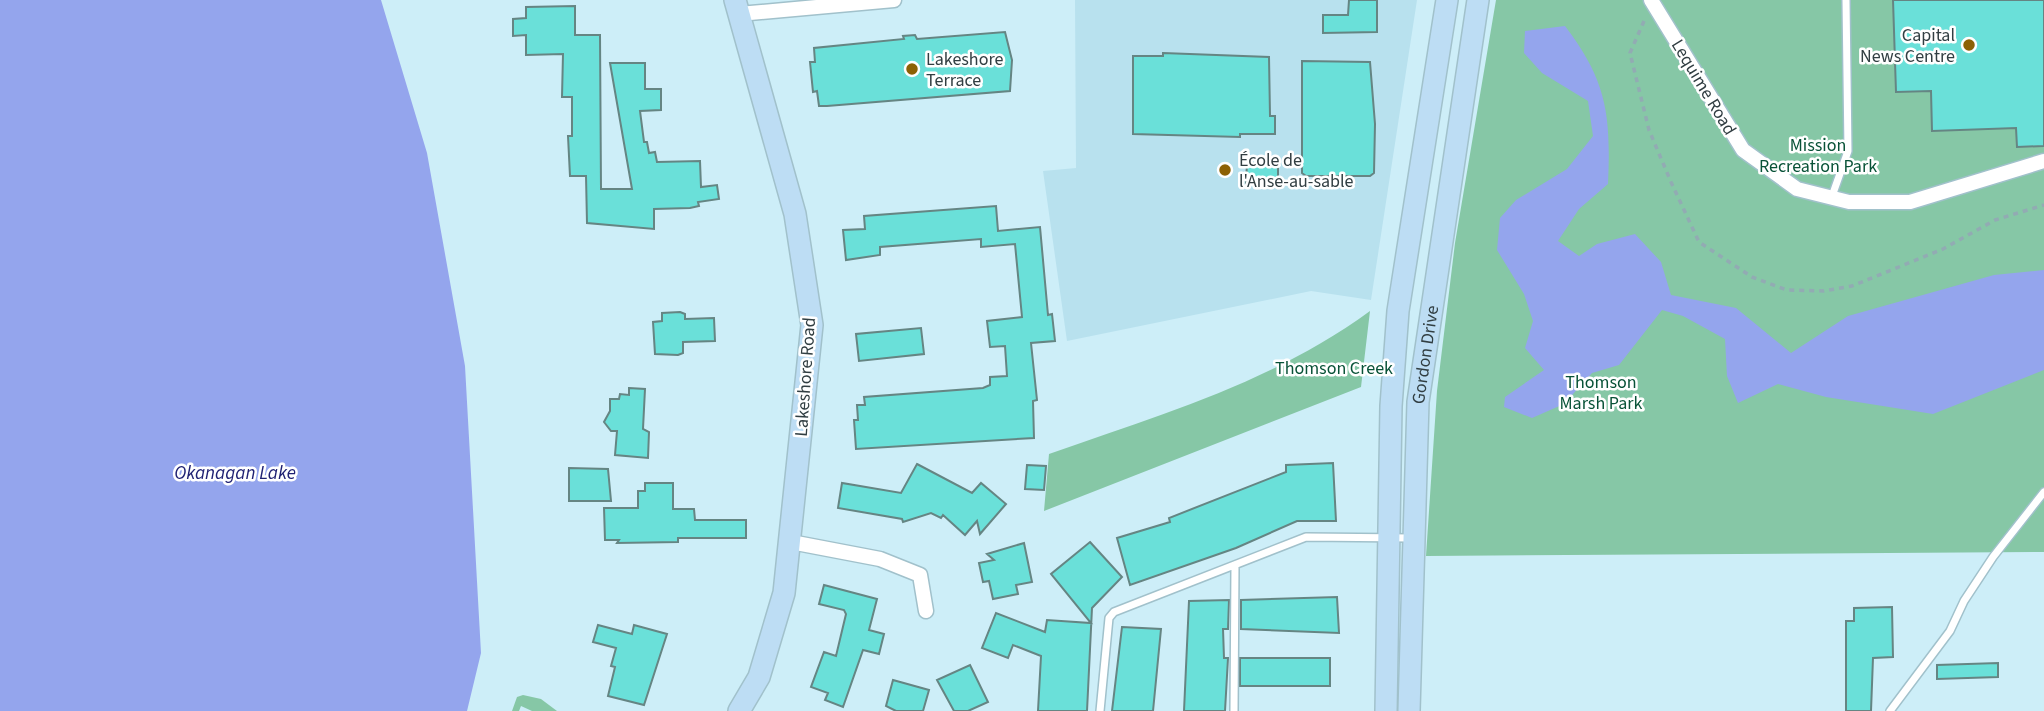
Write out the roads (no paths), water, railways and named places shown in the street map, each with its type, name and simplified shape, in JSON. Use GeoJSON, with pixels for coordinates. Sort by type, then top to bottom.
{"type":"FeatureCollection","features":[{"type":"Feature","properties":{"kind":"main road","name":"Gordon Drive"},"geometry":{"type":"LineString","coordinates":[[1386,711],[1391,406],[1398,311],[1447,0]]}},
{"type":"Feature","properties":{"kind":"main road","name":"Gordon Drive"},"geometry":{"type":"LineString","coordinates":[[1409,711],[1418,402],[1478,0]]}},
{"type":"Feature","properties":{"kind":"main road","name":"Lakeshore Road"},"geometry":{"type":"LineString","coordinates":[[737,7],[795,214],[812,325],[784,593],[759,677],[739,711]]}},
{"type":"Feature","properties":{"kind":"street"},"geometry":{"type":"LineString","coordinates":[[737,7],[894,0]]}},
{"type":"Feature","properties":{"kind":"street","name":"Lequime Road"},"geometry":{"type":"LineString","coordinates":[[1651,0],[1743,150],[1797,189],[1831,200],[1910,202],[2044,161]]}},
{"type":"Feature","properties":{"kind":"street"},"geometry":{"type":"LineString","coordinates":[[791,542],[880,559],[920,575],[926,611]]}},
{"type":"Feature","properties":{"kind":"lane"},"geometry":{"type":"LineString","coordinates":[[1831,200],[1848,151],[1846,0]]}},
{"type":"Feature","properties":{"kind":"lane"},"geometry":{"type":"LineString","coordinates":[[1891,711],[1950,631],[1964,601],[1993,557],[2044,492]]}},
{"type":"Feature","properties":{"kind":"lane"},"geometry":{"type":"LineString","coordinates":[[1100,711],[1109,618],[1114,612],[1306,537],[1413,538]]}},
{"type":"Feature","properties":{"kind":"lane"},"geometry":{"type":"LineString","coordinates":[[1234,711],[1235,565]]}},
{"type":"Feature","properties":{"kind":"water","name":"Okanagan Lake"},"geometry":{"type":"Polygon","coordinates":[[[0,0],[381,0],[427,153],[465,366],[481,653],[467,711],[0,711],[0,0]]]}},
{"type":"Feature","properties":{"kind":"water"},"geometry":{"type":"Polygon","coordinates":[[[1565,26],[1590,64],[1603,100],[1607,118],[1608,184],[1579,209],[1558,241],[1579,256],[1597,244],[1635,234],[1661,262],[1671,295],[1736,308],[1791,353],[1848,316],[1994,275],[2044,270],[2044,370],[1933,414],[1826,397],[1778,384],[1738,403],[1727,376],[1725,339],[1683,316],[1662,310],[1619,365],[1592,373],[1564,404],[1532,418],[1504,407],[1505,397],[1544,370],[1525,348],[1533,321],[1524,294],[1497,250],[1500,218],[1516,200],[1567,169],[1593,136],[1588,101],[1542,73],[1524,53],[1525,31],[1565,26]]]}},
{"type":"Feature","properties":{"kind":"place","name":"Capital News Centre"},"geometry":{"type":"Point","coordinates":[1969,45]}},
{"type":"Feature","properties":{"kind":"place","name":"Lakeshore Terrace"},"geometry":{"type":"Point","coordinates":[912,69]}},
{"type":"Feature","properties":{"kind":"place","name":"École de l'Anse-au-sable"},"geometry":{"type":"Point","coordinates":[1225,170]}},
{"type":"Feature","properties":{"kind":"park label","name":"Mission Recreation Park"},"geometry":{"type":"Point","coordinates":[1818,155]}},
{"type":"Feature","properties":{"kind":"park label","name":"Thomson Creek"},"geometry":{"type":"Point","coordinates":[1334,368]}},
{"type":"Feature","properties":{"kind":"park label","name":"Thomson Marsh Park"},"geometry":{"type":"Point","coordinates":[1601,392]}}]}
